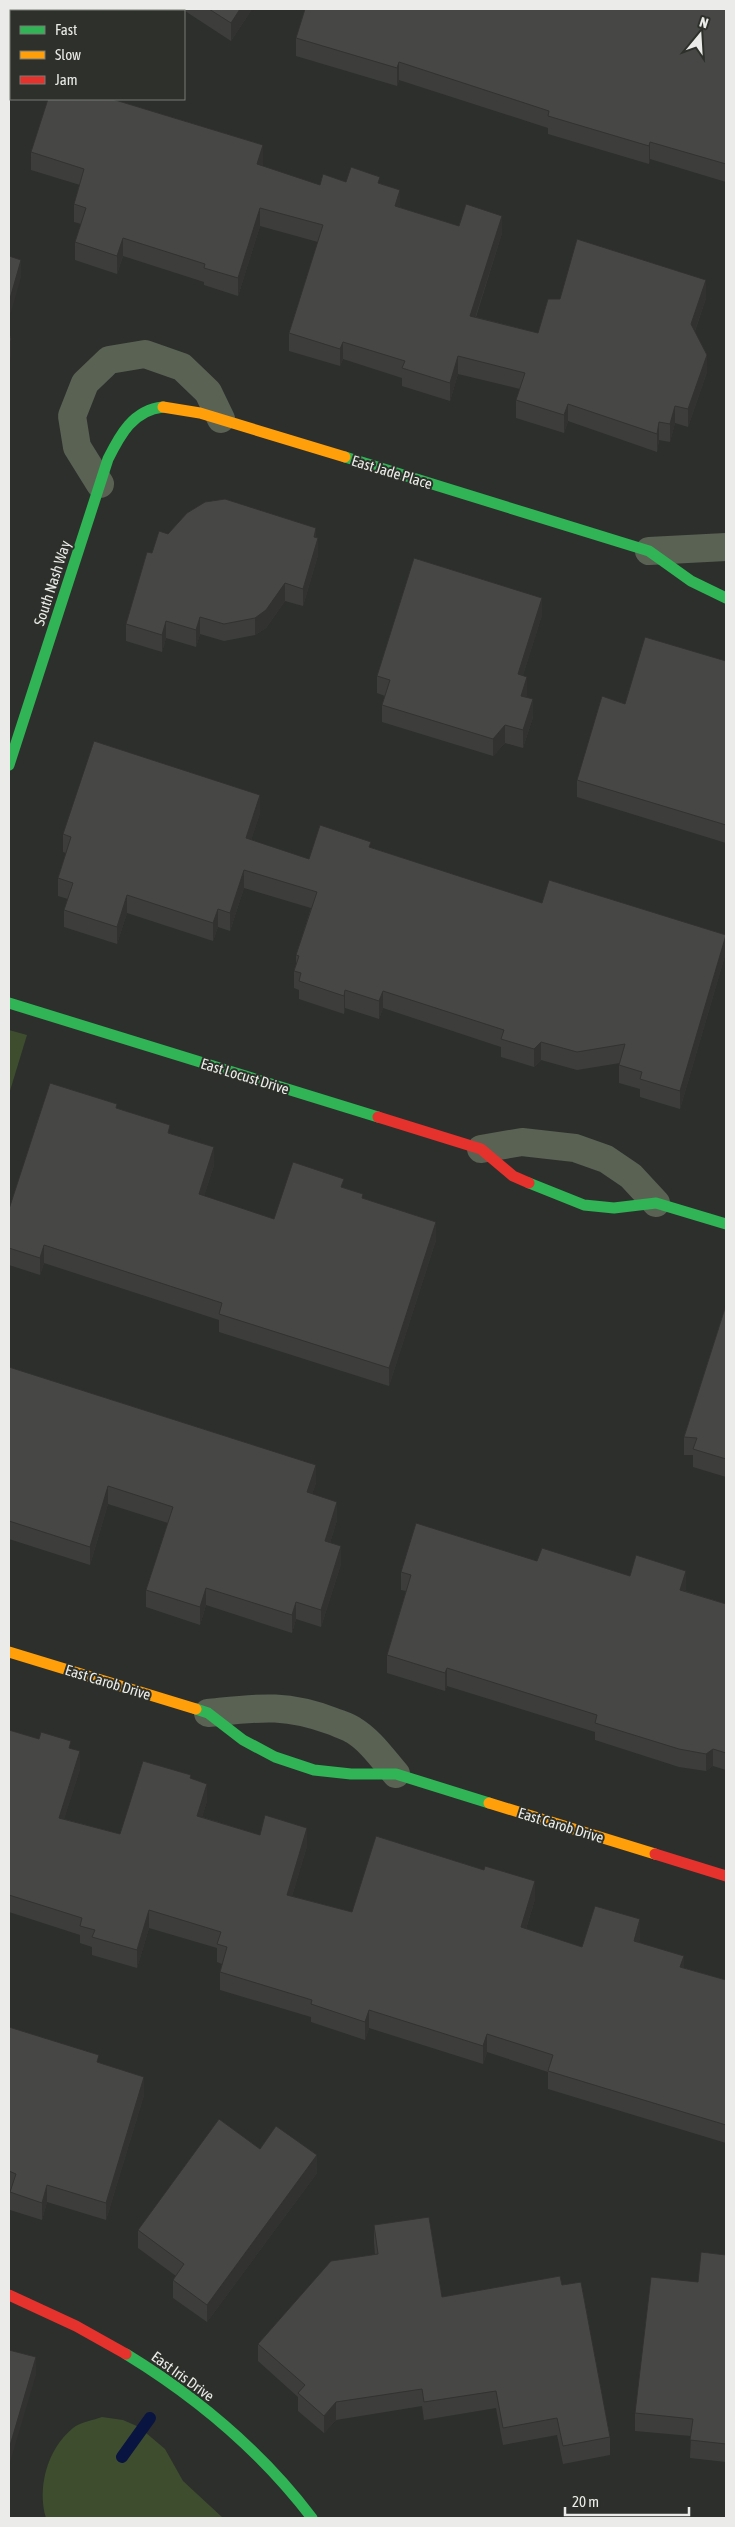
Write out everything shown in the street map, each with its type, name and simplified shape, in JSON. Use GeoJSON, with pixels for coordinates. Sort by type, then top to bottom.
{"type":"FeatureCollection","features":[{"type":"Feature","properties":{"kind":"street"},"geometry":{"type":"LineString","coordinates":[[100,484],[77,447],[72,416],[85,383],[109,360],[145,354],[182,367],[208,392],[221,419]]}},
{"type":"Feature","properties":{"kind":"street","name":"East Jade Place"},"geometry":{"type":"LineString","coordinates":[[135,415],[159,406],[181,407],[649,551],[691,581],[726,598]]}},
{"type":"Feature","properties":{"kind":"street","name":"South Nash Way"},"geometry":{"type":"LineString","coordinates":[[9,765],[100,484],[120,433],[135,415]]}},
{"type":"Feature","properties":{"kind":"street","name":"East Jade Place"},"geometry":{"type":"LineString","coordinates":[[649,551],[726,547]]}},
{"type":"Feature","properties":{"kind":"street","name":"East Locust Drive"},"geometry":{"type":"LineString","coordinates":[[9,1003],[481,1149],[514,1176],[584,1205],[614,1208],[656,1203],[726,1224]]}},
{"type":"Feature","properties":{"kind":"street","name":"East Locust Drive"},"geometry":{"type":"LineString","coordinates":[[481,1149],[522,1142],[576,1148],[606,1159],[631,1176],[656,1203]]}},
{"type":"Feature","properties":{"kind":"street","name":"East Carob Drive"},"geometry":{"type":"LineString","coordinates":[[9,1652],[208,1713],[243,1740],[275,1757],[314,1770],[351,1774],[396,1774],[726,1876]]}},
{"type":"Feature","properties":{"kind":"street","name":"East Carob Drive"},"geometry":{"type":"LineString","coordinates":[[208,1713],[261,1707],[286,1708],[318,1716],[353,1730],[377,1752],[396,1774]]}},
{"type":"Feature","properties":{"kind":"street","name":"East Iris Drive"},"geometry":{"type":"LineString","coordinates":[[9,2295],[97,2336],[164,2378],[240,2437],[301,2503],[312,2518]]}},
{"type":"Feature","properties":{"kind":"green space"},"geometry":{"type":"Polygon","coordinates":[[[9,1030],[27,1035],[9,1094],[9,1030]]]}},
{"type":"Feature","properties":{"kind":"green space"},"geometry":{"type":"Polygon","coordinates":[[[102,2417],[123,2420],[139,2427],[165,2449],[183,2481],[223,2518],[46,2518],[43,2494],[44,2482],[46,2470],[57,2447],[64,2437],[76,2426],[102,2417]]]}},
{"type":"Feature","properties":{"kind":"building"},"geometry":{"type":"Polygon","coordinates":[[[209,9],[240,9],[231,23],[209,9]]]}},
{"type":"Feature","properties":{"kind":"building"},"geometry":{"type":"Polygon","coordinates":[[[305,9],[726,9],[726,164],[650,142],[649,146],[548,116],[549,111],[399,62],[397,68],[296,38],[305,9]]]}},
{"type":"Feature","properties":{"kind":"building"},"geometry":{"type":"Polygon","coordinates":[[[48,100],[115,100],[263,145],[257,164],[320,185],[323,174],[346,182],[351,167],[380,177],[378,183],[400,190],[395,206],[459,226],[466,204],[502,216],[470,316],[538,333],[548,299],[560,299],[577,239],[706,280],[691,324],[707,355],[688,409],[675,406],[670,424],[659,422],[657,434],[568,404],[564,415],[516,400],[525,373],[458,356],[450,383],[402,368],[405,361],[343,342],[340,349],[289,333],[323,225],[260,208],[238,278],[204,268],[205,264],[123,238],[117,256],[75,242],[86,208],[74,204],[84,169],[31,152],[48,100]]]}},
{"type":"Feature","properties":{"kind":"building"},"geometry":{"type":"Polygon","coordinates":[[[9,256],[21,260],[9,302],[9,256]]]}},
{"type":"Feature","properties":{"kind":"building"},"geometry":{"type":"Polygon","coordinates":[[[9,332],[11,339],[9,352],[9,332]]]}},
{"type":"Feature","properties":{"kind":"building"},"geometry":{"type":"Polygon","coordinates":[[[225,499],[316,528],[314,537],[318,538],[303,589],[285,583],[266,610],[255,618],[224,624],[200,617],[196,630],[166,621],[162,635],[126,624],[147,552],[152,553],[159,531],[168,534],[187,513],[205,502],[225,499]]]}},
{"type":"Feature","properties":{"kind":"building"},"geometry":{"type":"Polygon","coordinates":[[[414,558],[542,598],[518,674],[527,677],[521,696],[533,699],[523,730],[505,725],[493,739],[382,705],[390,680],[377,676],[414,558]]]}},
{"type":"Feature","properties":{"kind":"building"},"geometry":{"type":"Polygon","coordinates":[[[645,637],[726,661],[726,825],[577,780],[602,696],[625,704],[645,637]]]}},
{"type":"Feature","properties":{"kind":"building"},"geometry":{"type":"Polygon","coordinates":[[[94,741],[260,795],[246,838],[309,859],[320,825],[371,842],[369,847],[542,903],[549,880],[726,935],[680,1091],[640,1079],[642,1072],[619,1065],[625,1044],[577,1052],[541,1042],[534,1049],[501,1039],[504,1030],[383,991],[379,1001],[345,990],[344,996],[299,981],[301,973],[294,971],[299,956],[296,955],[317,892],[244,870],[230,913],[218,909],[213,923],[127,895],[117,927],[64,910],[73,883],[58,878],[71,837],[63,834],[94,741]]]}},
{"type":"Feature","properties":{"kind":"building"},"geometry":{"type":"Polygon","coordinates":[[[50,1083],[117,1104],[116,1108],[170,1125],[168,1133],[214,1147],[199,1194],[274,1219],[293,1162],[344,1179],[341,1187],[363,1194],[362,1198],[436,1222],[389,1368],[219,1314],[222,1303],[44,1245],[40,1258],[9,1248],[9,1209],[50,1083]]]}},
{"type":"Feature","properties":{"kind":"building"},"geometry":{"type":"Polygon","coordinates":[[[726,1305],[726,1459],[693,1449],[697,1438],[684,1437],[726,1305]]]}},
{"type":"Feature","properties":{"kind":"building"},"geometry":{"type":"Polygon","coordinates":[[[9,1367],[316,1465],[307,1492],[337,1502],[325,1541],[341,1546],[321,1610],[296,1602],[292,1615],[206,1588],[200,1607],[146,1590],[173,1507],[108,1486],[90,1547],[9,1521],[9,1367]]]}},
{"type":"Feature","properties":{"kind":"building"},"geometry":{"type":"Polygon","coordinates":[[[416,1523],[537,1561],[542,1548],[630,1576],[636,1555],[686,1571],[680,1590],[726,1604],[726,1753],[713,1749],[706,1754],[679,1749],[595,1723],[597,1715],[447,1668],[445,1673],[387,1655],[411,1575],[401,1572],[416,1523]]]}},
{"type":"Feature","properties":{"kind":"building"},"geometry":{"type":"Polygon","coordinates":[[[9,1730],[39,1739],[41,1732],[71,1741],[69,1748],[80,1751],[59,1818],[120,1834],[143,1761],[191,1775],[190,1778],[207,1784],[197,1816],[260,1835],[265,1815],[307,1828],[287,1895],[352,1912],[376,1836],[484,1870],[485,1866],[535,1881],[521,1927],[582,1947],[595,1906],[640,1919],[634,1941],[684,1956],[680,1967],[726,1980],[726,2125],[548,2071],[553,2055],[487,2034],[483,2046],[369,2010],[365,2022],[311,2004],[312,2000],[220,1972],[227,1947],[217,1944],[221,1932],[149,1910],[137,1950],[92,1937],[95,1930],[80,1926],[82,1918],[9,1895],[9,1730]]]}},
{"type":"Feature","properties":{"kind":"building"},"geometry":{"type":"Polygon","coordinates":[[[9,2027],[99,2055],[97,2062],[144,2077],[106,2203],[47,2185],[42,2203],[10,2192],[16,2174],[9,2171],[9,2027]]]}},
{"type":"Feature","properties":{"kind":"building"},"geometry":{"type":"Polygon","coordinates":[[[219,2119],[260,2149],[276,2126],[317,2155],[207,2305],[173,2280],[184,2264],[138,2230],[219,2119]]]}},
{"type":"Feature","properties":{"kind":"building"},"geometry":{"type":"Polygon","coordinates":[[[429,2217],[442,2297],[560,2276],[562,2285],[581,2282],[610,2437],[563,2446],[557,2418],[503,2428],[496,2391],[424,2402],[422,2389],[336,2402],[324,2416],[298,2393],[305,2385],[258,2344],[331,2261],[378,2254],[374,2225],[429,2217]]]}},
{"type":"Feature","properties":{"kind":"building"},"geometry":{"type":"Polygon","coordinates":[[[701,2252],[726,2255],[726,2444],[690,2440],[693,2419],[635,2413],[651,2277],[698,2282],[701,2252]]]}},
{"type":"Feature","properties":{"kind":"building"},"geometry":{"type":"Polygon","coordinates":[[[9,2350],[36,2357],[9,2449],[9,2350]]]}},
{"type":"Feature","properties":{"kind":"waterway"},"geometry":{"type":"LineString","coordinates":[[122,2457],[150,2418]]}},
{"type":"Feature","properties":{"kind":"traffic: fast"},"geometry":{"type":"LineString","coordinates":[[9,765],[108,459],[117,441],[136,418],[143,413],[163,407]]}},
{"type":"Feature","properties":{"kind":"traffic: fast"},"geometry":{"type":"LineString","coordinates":[[345,457],[649,551],[691,581],[726,598]]}},
{"type":"Feature","properties":{"kind":"traffic: fast"},"geometry":{"type":"LineString","coordinates":[[9,1003],[378,1117]]}},
{"type":"Feature","properties":{"kind":"traffic: fast"},"geometry":{"type":"LineString","coordinates":[[529,1183],[584,1205],[614,1208],[656,1203],[726,1224]]}},
{"type":"Feature","properties":{"kind":"traffic: fast"},"geometry":{"type":"LineString","coordinates":[[196,1709],[208,1713],[243,1740],[275,1757],[314,1770],[351,1774],[396,1774],[489,1803]]}},
{"type":"Feature","properties":{"kind":"traffic: fast"},"geometry":{"type":"LineString","coordinates":[[126,2354],[178,2389],[227,2427],[272,2470],[312,2518]]}},
{"type":"Feature","properties":{"kind":"traffic: slow"},"geometry":{"type":"LineString","coordinates":[[163,407],[200,413],[345,457]]}},
{"type":"Feature","properties":{"kind":"traffic: slow"},"geometry":{"type":"LineString","coordinates":[[9,1652],[196,1709]]}},
{"type":"Feature","properties":{"kind":"traffic: slow"},"geometry":{"type":"LineString","coordinates":[[489,1803],[655,1854]]}},
{"type":"Feature","properties":{"kind":"traffic: jam"},"geometry":{"type":"LineString","coordinates":[[378,1117],[481,1149],[513,1176],[529,1183]]}},
{"type":"Feature","properties":{"kind":"traffic: jam"},"geometry":{"type":"LineString","coordinates":[[655,1854],[726,1876]]}},
{"type":"Feature","properties":{"kind":"traffic: jam"},"geometry":{"type":"LineString","coordinates":[[9,2295],[76,2326],[126,2354]]}}]}
